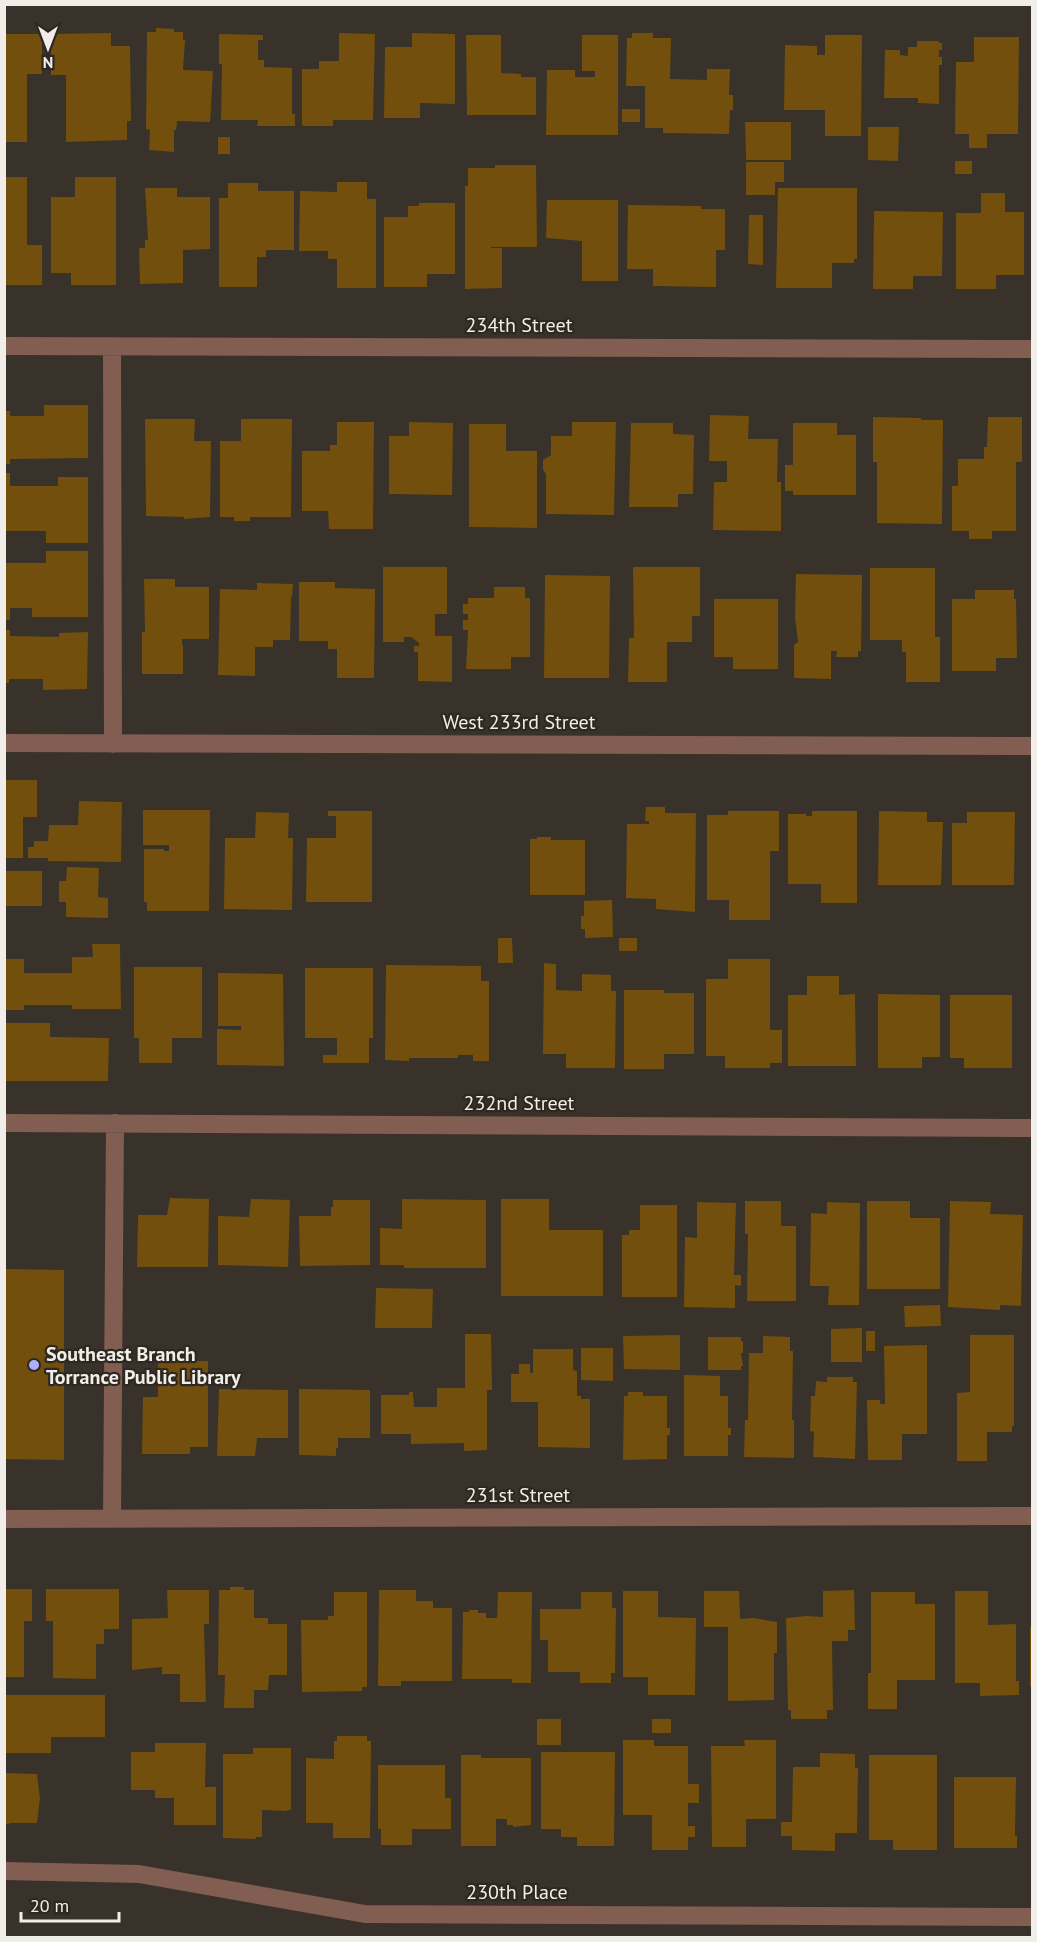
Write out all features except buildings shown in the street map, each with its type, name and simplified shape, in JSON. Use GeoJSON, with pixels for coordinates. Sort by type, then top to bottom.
{"type":"FeatureCollection","features":[{"type":"Feature","properties":{"kind":"street","name":"234th Street"},"geometry":{"type":"LineString","coordinates":[[4,346],[1032,349]]}},
{"type":"Feature","properties":{"kind":"street"},"geometry":{"type":"LineString","coordinates":[[112,347],[113,744]]}},
{"type":"Feature","properties":{"kind":"street","name":"West 233rd Street"},"geometry":{"type":"LineString","coordinates":[[4,743],[1032,746]]}},
{"type":"Feature","properties":{"kind":"street","name":"232nd Street"},"geometry":{"type":"LineString","coordinates":[[4,1123],[1032,1128]]}},
{"type":"Feature","properties":{"kind":"street"},"geometry":{"type":"LineString","coordinates":[[112,1519],[115,1123]]}},
{"type":"Feature","properties":{"kind":"street","name":"231st Street"},"geometry":{"type":"LineString","coordinates":[[4,1519],[1032,1516]]}},
{"type":"Feature","properties":{"kind":"street","name":"230th Place"},"geometry":{"type":"LineString","coordinates":[[4,1871],[138,1874],[365,1914],[1032,1917]]}},
{"type":"Feature","properties":{"kind":"place","name":"Southeast Branch Torrance Public Library"},"geometry":{"type":"Point","coordinates":[34,1365]}}]}
